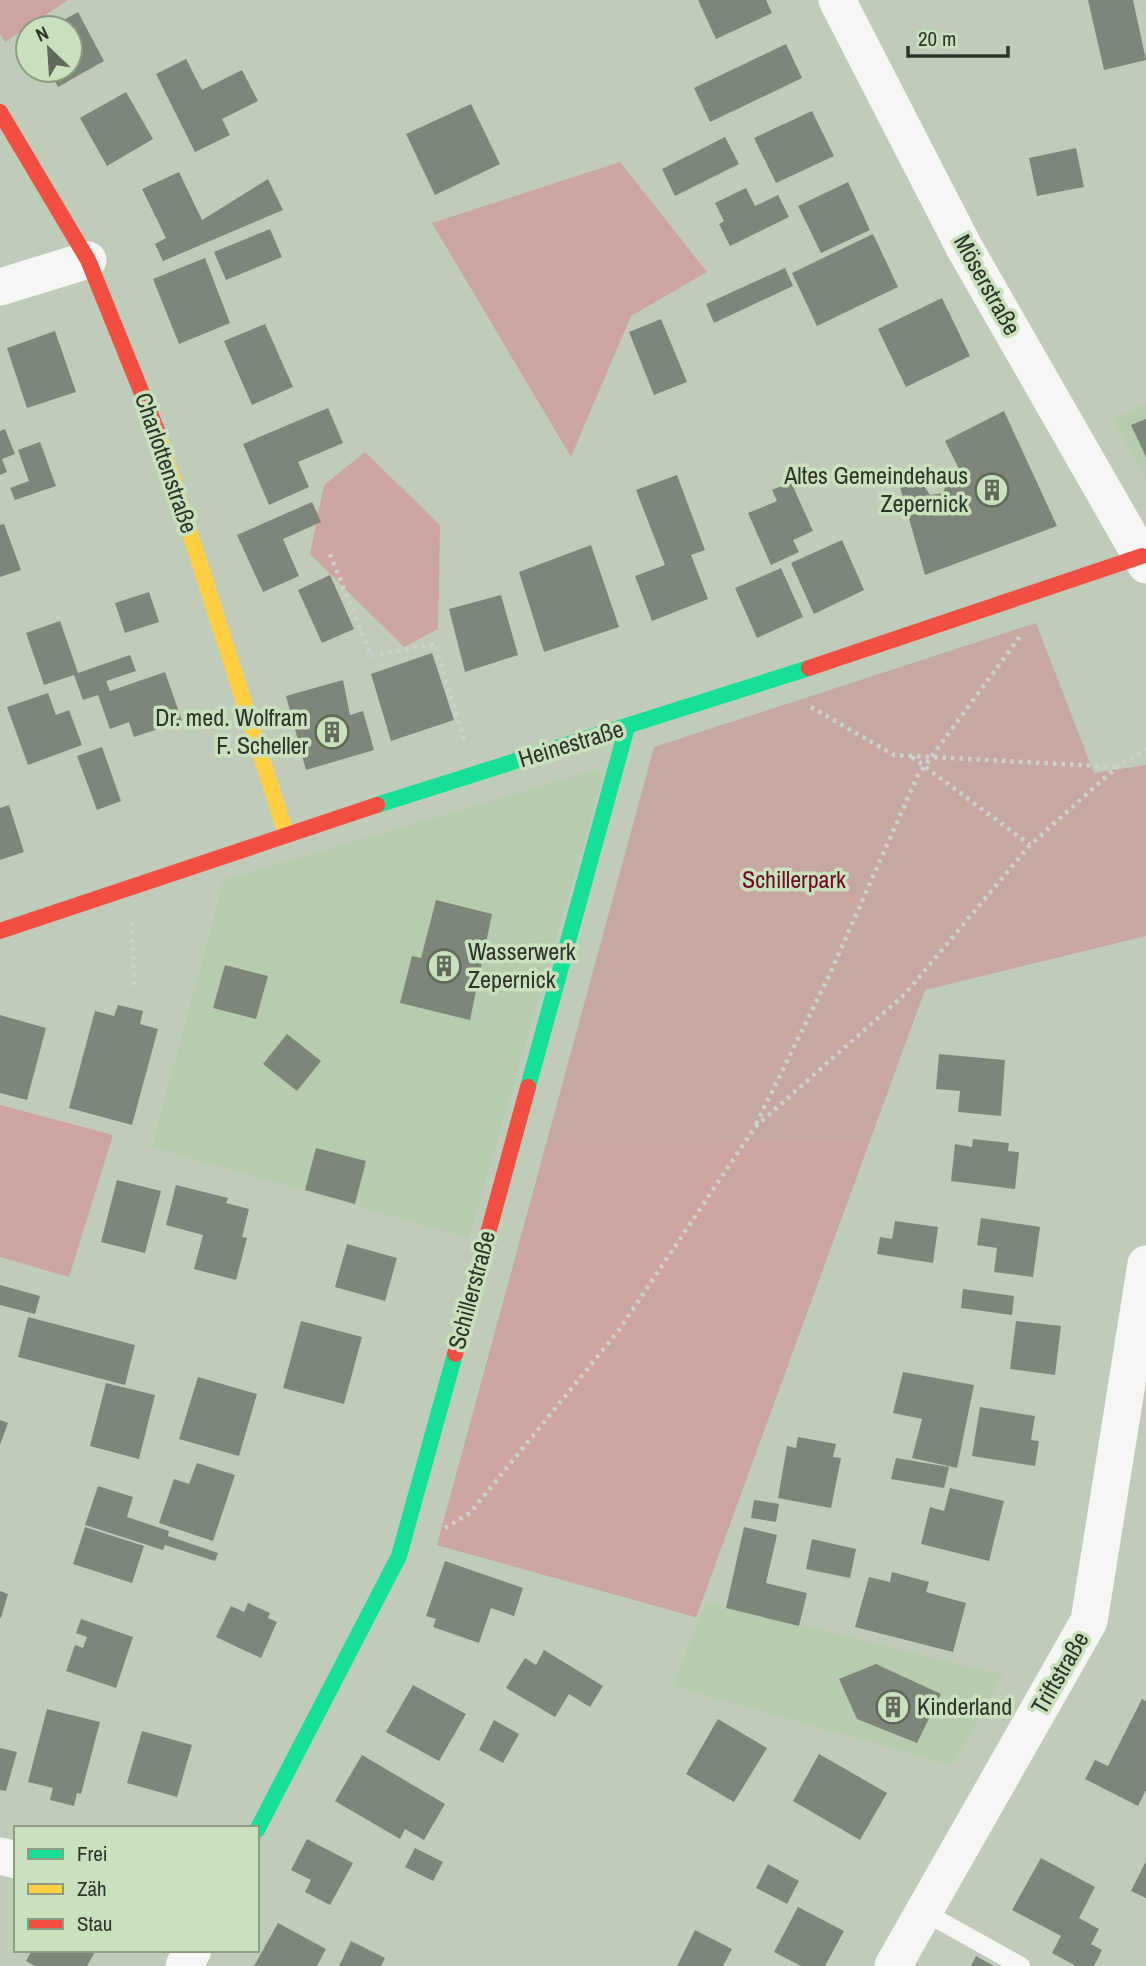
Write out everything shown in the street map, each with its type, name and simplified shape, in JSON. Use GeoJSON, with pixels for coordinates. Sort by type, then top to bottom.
{"type":"FeatureCollection","features":[{"type":"Feature","properties":{"kind":"street","name":"Möserstraße"},"geometry":{"type":"LineString","coordinates":[[837,0],[964,247],[1144,561]]}},
{"type":"Feature","properties":{"kind":"street","name":"Charlottenstraße"},"geometry":{"type":"LineString","coordinates":[[0,112],[88,260],[154,422],[286,834]]}},
{"type":"Feature","properties":{"kind":"street"},"geometry":{"type":"LineString","coordinates":[[0,287],[88,260]]}},
{"type":"Feature","properties":{"kind":"street","name":"Heinestraße"},"geometry":{"type":"LineString","coordinates":[[0,931],[286,834],[768,682],[1024,596],[1144,561]]}},
{"type":"Feature","properties":{"kind":"street","name":"Schillerstraße"},"geometry":{"type":"LineString","coordinates":[[259,1826],[399,1556],[627,727]]}},
{"type":"Feature","properties":{"kind":"street","name":"Triftstraße"},"geometry":{"type":"LineString","coordinates":[[893,1966],[1089,1621],[1146,1264]]}},
{"type":"Feature","properties":{"kind":"lane"},"geometry":{"type":"LineString","coordinates":[[924,1912],[1021,1966]]}},
{"type":"Feature","properties":{"kind":"path"},"geometry":{"type":"LineString","coordinates":[[330,554],[371,656],[435,644],[474,774]]}},
{"type":"Feature","properties":{"kind":"path"},"geometry":{"type":"LineString","coordinates":[[399,1556],[470,1513],[619,1331],[755,1127],[828,978],[923,767],[1029,624],[1024,596]]}},
{"type":"Feature","properties":{"kind":"path"},"geometry":{"type":"LineString","coordinates":[[768,682],[894,755],[1117,767]]}},
{"type":"Feature","properties":{"kind":"path"},"geometry":{"type":"LineString","coordinates":[[755,1127],[905,993],[1030,845],[1117,767],[1146,749]]}},
{"type":"Feature","properties":{"kind":"path"},"geometry":{"type":"LineString","coordinates":[[911,756],[1030,845]]}},
{"type":"Feature","properties":{"kind":"path"},"geometry":{"type":"LineString","coordinates":[[131,886],[134,986]]}},
{"type":"Feature","properties":{"kind":"shaded area"},"geometry":{"type":"Polygon","coordinates":[[[0,0],[68,0],[47,14],[14,14],[14,36],[5,42],[0,34],[0,0]]]}},
{"type":"Feature","properties":{"kind":"shaded area"},"geometry":{"type":"Polygon","coordinates":[[[620,162],[707,272],[631,316],[571,457],[432,223],[620,162]]]}},
{"type":"Feature","properties":{"kind":"shaded area"},"geometry":{"type":"Polygon","coordinates":[[[1146,403],[1146,481],[1114,420],[1146,403]]]}},
{"type":"Feature","properties":{"kind":"shaded area"},"geometry":{"type":"Polygon","coordinates":[[[365,452],[440,525],[438,629],[404,647],[310,554],[324,485],[365,452]]]}},
{"type":"Feature","properties":{"kind":"shaded area"},"geometry":{"type":"Polygon","coordinates":[[[606,767],[469,1238],[152,1147],[224,880],[606,767]]]}},
{"type":"Feature","properties":{"kind":"shaded area"},"geometry":{"type":"Polygon","coordinates":[[[0,1105],[113,1135],[69,1277],[0,1257],[0,1105]]]}},
{"type":"Feature","properties":{"kind":"shaded area"},"geometry":{"type":"Polygon","coordinates":[[[870,1139],[696,1617],[437,1545],[546,1146],[870,1139]]]}},
{"type":"Feature","properties":{"kind":"shaded area"},"geometry":{"type":"Polygon","coordinates":[[[706,1601],[1003,1675],[952,1765],[673,1686],[706,1601]]]}},
{"type":"Feature","properties":{"kind":"green space","name":"Schillerpark"},"geometry":{"type":"Polygon","coordinates":[[[1036,623],[1094,773],[1146,765],[1146,936],[925,990],[696,1617],[437,1545],[654,747],[1036,623]]]}},
{"type":"Feature","properties":{"kind":"building"},"geometry":{"type":"Polygon","coordinates":[[[698,0],[766,0],[772,13],[716,39],[698,0]]]}},
{"type":"Feature","properties":{"kind":"building"},"geometry":{"type":"Polygon","coordinates":[[[1088,0],[1133,0],[1146,60],[1104,70],[1088,0]]]}},
{"type":"Feature","properties":{"kind":"building"},"geometry":{"type":"Polygon","coordinates":[[[84,23],[104,61],[84,72],[84,23]]]}},
{"type":"Feature","properties":{"kind":"building"},"geometry":{"type":"Polygon","coordinates":[[[786,44],[802,78],[710,122],[694,88],[786,44]]]}},
{"type":"Feature","properties":{"kind":"building"},"geometry":{"type":"Polygon","coordinates":[[[186,59],[202,90],[242,70],[258,101],[222,119],[230,135],[195,152],[156,74],[186,59]]]}},
{"type":"Feature","properties":{"kind":"building"},"geometry":{"type":"Polygon","coordinates":[[[126,92],[153,139],[107,166],[80,118],[126,92]]]}},
{"type":"Feature","properties":{"kind":"building"},"geometry":{"type":"Polygon","coordinates":[[[471,104],[500,164],[435,195],[406,134],[471,104]]]}},
{"type":"Feature","properties":{"kind":"building"},"geometry":{"type":"Polygon","coordinates":[[[812,111],[834,156],[776,183],[754,138],[812,111]]]}},
{"type":"Feature","properties":{"kind":"building"},"geometry":{"type":"Polygon","coordinates":[[[725,137],[739,164],[675,196],[662,169],[725,137]]]}},
{"type":"Feature","properties":{"kind":"building"},"geometry":{"type":"Polygon","coordinates":[[[1076,148],[1084,187],[1037,196],[1029,158],[1076,148]]]}},
{"type":"Feature","properties":{"kind":"building"},"geometry":{"type":"Polygon","coordinates":[[[179,172],[202,220],[268,179],[283,210],[163,261],[155,244],[166,238],[142,189],[179,172]]]}},
{"type":"Feature","properties":{"kind":"building"},"geometry":{"type":"Polygon","coordinates":[[[848,182],[870,230],[821,253],[798,206],[848,182]]]}},
{"type":"Feature","properties":{"kind":"building"},"geometry":{"type":"Polygon","coordinates":[[[746,188],[755,206],[778,195],[789,217],[730,246],[719,224],[724,221],[715,203],[746,188]]]}},
{"type":"Feature","properties":{"kind":"building"},"geometry":{"type":"Polygon","coordinates":[[[270,229],[282,257],[226,280],[214,252],[270,229]]]}},
{"type":"Feature","properties":{"kind":"building"},"geometry":{"type":"Polygon","coordinates":[[[873,234],[898,287],[817,326],[792,273],[873,234]]]}},
{"type":"Feature","properties":{"kind":"building"},"geometry":{"type":"Polygon","coordinates":[[[205,258],[230,323],[179,344],[153,279],[205,258]]]}},
{"type":"Feature","properties":{"kind":"building"},"geometry":{"type":"Polygon","coordinates":[[[785,268],[793,286],[714,323],[706,304],[785,268]]]}},
{"type":"Feature","properties":{"kind":"building"},"geometry":{"type":"Polygon","coordinates":[[[942,298],[970,356],[906,387],[878,329],[942,298]]]}},
{"type":"Feature","properties":{"kind":"building"},"geometry":{"type":"Polygon","coordinates":[[[661,319],[687,382],[654,395],[629,332],[661,319]]]}},
{"type":"Feature","properties":{"kind":"building"},"geometry":{"type":"Polygon","coordinates":[[[265,324],[293,387],[252,405],[224,341],[265,324]]]}},
{"type":"Feature","properties":{"kind":"building"},"geometry":{"type":"Polygon","coordinates":[[[55,331],[76,392],[27,408],[7,348],[55,331]]]}},
{"type":"Feature","properties":{"kind":"building"},"geometry":{"type":"Polygon","coordinates":[[[328,408],[343,443],[298,462],[309,487],[269,505],[243,444],[328,408]]]}},
{"type":"Feature","properties":{"kind":"building","name":"Altes Gemeindehaus Zepernick"},"geometry":{"type":"Polygon","coordinates":[[[1004,411],[1057,526],[925,575],[900,487],[920,480],[930,495],[943,493],[946,484],[963,477],[945,441],[1004,411]]]}},
{"type":"Feature","properties":{"kind":"building"},"geometry":{"type":"Polygon","coordinates":[[[1146,419],[1146,457],[1131,425],[1146,419]]]}},
{"type":"Feature","properties":{"kind":"building"},"geometry":{"type":"Polygon","coordinates":[[[5,429],[15,454],[2,459],[7,472],[0,475],[0,431],[5,429]]]}},
{"type":"Feature","properties":{"kind":"building"},"geometry":{"type":"Polygon","coordinates":[[[40,442],[56,486],[15,500],[10,488],[29,481],[18,450],[40,442]]]}},
{"type":"Feature","properties":{"kind":"building"},"geometry":{"type":"Polygon","coordinates":[[[677,475],[705,550],[691,555],[708,599],[652,621],[635,576],[665,565],[636,490],[677,475]]]}},
{"type":"Feature","properties":{"kind":"building"},"geometry":{"type":"Polygon","coordinates":[[[791,482],[813,531],[793,540],[799,552],[771,565],[748,513],[777,501],[772,490],[791,482]]]}},
{"type":"Feature","properties":{"kind":"building"},"geometry":{"type":"Polygon","coordinates":[[[312,502],[321,522],[283,539],[299,576],[263,592],[237,535],[312,502]]]}},
{"type":"Feature","properties":{"kind":"building"},"geometry":{"type":"Polygon","coordinates":[[[4,524],[21,570],[0,577],[0,525],[4,524]]]}},
{"type":"Feature","properties":{"kind":"building"},"geometry":{"type":"Polygon","coordinates":[[[842,540],[864,590],[814,614],[791,563],[842,540]]]}},
{"type":"Feature","properties":{"kind":"building"},"geometry":{"type":"Polygon","coordinates":[[[591,545],[619,627],[544,652],[519,572],[591,545]]]}},
{"type":"Feature","properties":{"kind":"building"},"geometry":{"type":"Polygon","coordinates":[[[781,568],[803,617],[757,638],[735,588],[781,568]]]}},
{"type":"Feature","properties":{"kind":"building"},"geometry":{"type":"Polygon","coordinates":[[[330,575],[354,629],[322,643],[298,590],[330,575]]]}},
{"type":"Feature","properties":{"kind":"building"},"geometry":{"type":"Polygon","coordinates":[[[149,592],[159,622],[125,633],[115,603],[149,592]]]}},
{"type":"Feature","properties":{"kind":"building"},"geometry":{"type":"Polygon","coordinates":[[[501,595],[518,655],[465,672],[449,609],[501,595]]]}},
{"type":"Feature","properties":{"kind":"building"},"geometry":{"type":"Polygon","coordinates":[[[60,621],[78,673],[130,655],[136,671],[106,681],[110,691],[165,672],[182,721],[134,737],[129,722],[110,729],[98,695],[83,700],[74,675],[44,685],[26,633],[60,621]]]}},
{"type":"Feature","properties":{"kind":"building"},"geometry":{"type":"Polygon","coordinates":[[[432,653],[454,720],[391,741],[371,674],[432,653]]]}},
{"type":"Feature","properties":{"kind":"building","name":"Dr. med. Wolfram F. Scheller"},"geometry":{"type":"Polygon","coordinates":[[[343,680],[350,715],[363,711],[374,750],[306,770],[286,696],[343,680]]]}},
{"type":"Feature","properties":{"kind":"building"},"geometry":{"type":"Polygon","coordinates":[[[48,693],[56,715],[69,710],[82,745],[28,765],[7,707],[48,693]]]}},
{"type":"Feature","properties":{"kind":"building"},"geometry":{"type":"Polygon","coordinates":[[[102,747],[121,801],[97,810],[77,756],[102,747]]]}},
{"type":"Feature","properties":{"kind":"building"},"geometry":{"type":"Polygon","coordinates":[[[9,805],[24,852],[0,860],[0,808],[9,805]]]}},
{"type":"Feature","properties":{"kind":"building","name":"Wasserwerk Zepernick"},"geometry":{"type":"Polygon","coordinates":[[[436,900],[492,914],[470,1020],[400,1003],[412,956],[421,958],[436,900]]]}},
{"type":"Feature","properties":{"kind":"building"},"geometry":{"type":"Polygon","coordinates":[[[225,965],[268,976],[256,1019],[213,1008],[225,965]]]}},
{"type":"Feature","properties":{"kind":"building"},"geometry":{"type":"Polygon","coordinates":[[[118,1005],[143,1011],[140,1024],[158,1029],[132,1125],[69,1108],[95,1011],[114,1016],[118,1005]]]}},
{"type":"Feature","properties":{"kind":"building"},"geometry":{"type":"Polygon","coordinates":[[[0,1015],[46,1028],[27,1100],[0,1093],[0,1015]]]}},
{"type":"Feature","properties":{"kind":"building"},"geometry":{"type":"Polygon","coordinates":[[[287,1034],[321,1061],[297,1091],[263,1064],[287,1034]]]}},
{"type":"Feature","properties":{"kind":"building"},"geometry":{"type":"Polygon","coordinates":[[[939,1054],[1005,1060],[1001,1116],[958,1112],[960,1091],[936,1089],[939,1054]]]}},
{"type":"Feature","properties":{"kind":"building"},"geometry":{"type":"Polygon","coordinates":[[[973,1139],[1009,1143],[1008,1151],[1019,1152],[1015,1189],[951,1181],[955,1144],[972,1147],[973,1139]]]}},
{"type":"Feature","properties":{"kind":"building"},"geometry":{"type":"Polygon","coordinates":[[[316,1148],[366,1161],[355,1204],[305,1190],[316,1148]]]}},
{"type":"Feature","properties":{"kind":"building"},"geometry":{"type":"Polygon","coordinates":[[[117,1180],[161,1191],[145,1253],[101,1242],[117,1180]]]}},
{"type":"Feature","properties":{"kind":"building"},"geometry":{"type":"Polygon","coordinates":[[[176,1185],[228,1198],[226,1203],[249,1209],[242,1237],[247,1238],[236,1280],[194,1269],[203,1235],[166,1225],[176,1185]]]}},
{"type":"Feature","properties":{"kind":"building"},"geometry":{"type":"Polygon","coordinates":[[[981,1218],[1040,1227],[1033,1277],[994,1272],[997,1248],[977,1245],[981,1218]]]}},
{"type":"Feature","properties":{"kind":"building"},"geometry":{"type":"Polygon","coordinates":[[[895,1221],[938,1227],[933,1263],[877,1254],[880,1237],[892,1239],[895,1221]]]}},
{"type":"Feature","properties":{"kind":"building"},"geometry":{"type":"Polygon","coordinates":[[[347,1244],[397,1258],[385,1301],[335,1287],[347,1244]]]}},
{"type":"Feature","properties":{"kind":"building"},"geometry":{"type":"Polygon","coordinates":[[[0,1285],[40,1296],[35,1314],[0,1305],[0,1285]]]}},
{"type":"Feature","properties":{"kind":"building"},"geometry":{"type":"Polygon","coordinates":[[[963,1289],[1014,1296],[1012,1315],[961,1308],[963,1289]]]}},
{"type":"Feature","properties":{"kind":"building"},"geometry":{"type":"Polygon","coordinates":[[[28,1317],[135,1345],[125,1385],[18,1357],[28,1317]]]}},
{"type":"Feature","properties":{"kind":"building"},"geometry":{"type":"Polygon","coordinates":[[[301,1321],[362,1337],[344,1404],[283,1388],[301,1321]]]}},
{"type":"Feature","properties":{"kind":"building"},"geometry":{"type":"Polygon","coordinates":[[[1016,1321],[1061,1326],[1055,1375],[1010,1369],[1016,1321]]]}},
{"type":"Feature","properties":{"kind":"building"},"geometry":{"type":"Polygon","coordinates":[[[903,1372],[974,1385],[957,1468],[912,1458],[922,1419],[893,1413],[903,1372]]]}},
{"type":"Feature","properties":{"kind":"building"},"geometry":{"type":"Polygon","coordinates":[[[198,1377],[257,1394],[239,1456],[179,1439],[198,1377]]]}},
{"type":"Feature","properties":{"kind":"building"},"geometry":{"type":"Polygon","coordinates":[[[106,1383],[155,1395],[139,1459],[90,1446],[106,1383]]]}},
{"type":"Feature","properties":{"kind":"building"},"geometry":{"type":"Polygon","coordinates":[[[980,1407],[1035,1416],[1031,1440],[1039,1441],[1035,1466],[972,1456],[980,1407]]]}},
{"type":"Feature","properties":{"kind":"building"},"geometry":{"type":"Polygon","coordinates":[[[0,1420],[8,1423],[0,1445],[0,1420]]]}},
{"type":"Feature","properties":{"kind":"building"},"geometry":{"type":"Polygon","coordinates":[[[798,1437],[836,1444],[833,1457],[841,1458],[831,1508],[778,1498],[787,1446],[796,1448],[798,1437]]]}},
{"type":"Feature","properties":{"kind":"building"},"geometry":{"type":"Polygon","coordinates":[[[896,1458],[949,1467],[944,1488],[891,1479],[896,1458]]]}},
{"type":"Feature","properties":{"kind":"building"},"geometry":{"type":"Polygon","coordinates":[[[197,1463],[235,1475],[213,1541],[159,1523],[174,1479],[189,1484],[197,1463]]]}},
{"type":"Feature","properties":{"kind":"building"},"geometry":{"type":"Polygon","coordinates":[[[98,1486],[133,1497],[127,1517],[169,1531],[168,1536],[218,1553],[215,1561],[165,1545],[163,1550],[85,1525],[98,1486]]]}},
{"type":"Feature","properties":{"kind":"building"},"geometry":{"type":"Polygon","coordinates":[[[950,1488],[1004,1501],[989,1561],[921,1544],[930,1507],[944,1511],[950,1488]]]}},
{"type":"Feature","properties":{"kind":"building"},"geometry":{"type":"Polygon","coordinates":[[[754,1500],[779,1504],[776,1522],[751,1518],[754,1500]]]}},
{"type":"Feature","properties":{"kind":"building"},"geometry":{"type":"Polygon","coordinates":[[[85,1527],[144,1546],[132,1583],[73,1564],[85,1527]]]}},
{"type":"Feature","properties":{"kind":"building"},"geometry":{"type":"Polygon","coordinates":[[[744,1527],[777,1535],[766,1583],[807,1593],[799,1626],[726,1608],[744,1527]]]}},
{"type":"Feature","properties":{"kind":"building"},"geometry":{"type":"Polygon","coordinates":[[[812,1539],[856,1549],[850,1578],[806,1569],[812,1539]]]}},
{"type":"Feature","properties":{"kind":"building"},"geometry":{"type":"Polygon","coordinates":[[[445,1561],[523,1588],[514,1616],[491,1608],[479,1643],[433,1627],[436,1619],[426,1616],[445,1561]]]}},
{"type":"Feature","properties":{"kind":"building"},"geometry":{"type":"Polygon","coordinates":[[[892,1572],[929,1582],[926,1592],[966,1603],[953,1652],[855,1627],[869,1577],[890,1582],[892,1572]]]}},
{"type":"Feature","properties":{"kind":"building"},"geometry":{"type":"Polygon","coordinates":[[[0,1591],[8,1594],[1,1618],[0,1618],[0,1591]]]}},
{"type":"Feature","properties":{"kind":"building"},"geometry":{"type":"Polygon","coordinates":[[[248,1603],[270,1613],[268,1618],[277,1622],[261,1658],[216,1637],[231,1606],[244,1612],[248,1603]]]}},
{"type":"Feature","properties":{"kind":"building"},"geometry":{"type":"Polygon","coordinates":[[[81,1619],[133,1637],[116,1688],[66,1671],[75,1645],[83,1648],[87,1637],[76,1633],[81,1619]]]}},
{"type":"Feature","properties":{"kind":"building"},"geometry":{"type":"Polygon","coordinates":[[[544,1650],[603,1686],[590,1707],[569,1694],[555,1717],[506,1688],[525,1658],[536,1665],[544,1650]]]}},
{"type":"Feature","properties":{"kind":"building","name":"Kinderland"},"geometry":{"type":"Polygon","coordinates":[[[876,1664],[941,1694],[917,1743],[857,1719],[839,1679],[876,1664]]]}},
{"type":"Feature","properties":{"kind":"building"},"geometry":{"type":"Polygon","coordinates":[[[413,1685],[466,1714],[439,1761],[386,1732],[413,1685]]]}},
{"type":"Feature","properties":{"kind":"building"},"geometry":{"type":"Polygon","coordinates":[[[1142,1699],[1146,1701],[1146,1790],[1138,1806],[1085,1779],[1095,1760],[1108,1766],[1142,1699]]]}},
{"type":"Feature","properties":{"kind":"building"},"geometry":{"type":"Polygon","coordinates":[[[47,1709],[100,1722],[81,1794],[77,1793],[74,1806],[50,1800],[53,1788],[28,1782],[47,1709]]]}},
{"type":"Feature","properties":{"kind":"building"},"geometry":{"type":"Polygon","coordinates":[[[718,1719],[767,1748],[734,1802],[686,1774],[718,1719]]]}},
{"type":"Feature","properties":{"kind":"building"},"geometry":{"type":"Polygon","coordinates":[[[494,1720],[519,1734],[503,1763],[479,1750],[494,1720]]]}},
{"type":"Feature","properties":{"kind":"building"},"geometry":{"type":"Polygon","coordinates":[[[142,1731],[192,1745],[177,1797],[127,1783],[142,1731]]]}},
{"type":"Feature","properties":{"kind":"building"},"geometry":{"type":"Polygon","coordinates":[[[0,1748],[17,1752],[6,1791],[0,1790],[0,1748]]]}},
{"type":"Feature","properties":{"kind":"building"},"geometry":{"type":"Polygon","coordinates":[[[819,1754],[887,1793],[860,1840],[793,1801],[819,1754]]]}},
{"type":"Feature","properties":{"kind":"building"},"geometry":{"type":"Polygon","coordinates":[[[362,1755],[445,1804],[424,1840],[405,1829],[400,1839],[335,1801],[362,1755]]]}},
{"type":"Feature","properties":{"kind":"building"},"geometry":{"type":"Polygon","coordinates":[[[307,1839],[353,1863],[330,1905],[305,1892],[311,1880],[291,1870],[307,1839]]]}},
{"type":"Feature","properties":{"kind":"building"},"geometry":{"type":"Polygon","coordinates":[[[415,1848],[443,1862],[433,1881],[405,1867],[415,1848]]]}},
{"type":"Feature","properties":{"kind":"building"},"geometry":{"type":"Polygon","coordinates":[[[1041,1858],[1095,1887],[1079,1918],[1099,1929],[1091,1944],[1102,1950],[1094,1966],[1076,1966],[1052,1953],[1061,1936],[1012,1910],[1041,1858]]]}},
{"type":"Feature","properties":{"kind":"building"},"geometry":{"type":"Polygon","coordinates":[[[1146,1861],[1146,1898],[1131,1891],[1146,1861]]]}},
{"type":"Feature","properties":{"kind":"building"},"geometry":{"type":"Polygon","coordinates":[[[768,1864],[799,1881],[787,1904],[756,1888],[768,1864]]]}},
{"type":"Feature","properties":{"kind":"building"},"geometry":{"type":"Polygon","coordinates":[[[798,1907],[844,1931],[825,1966],[801,1966],[774,1952],[798,1907]]]}},
{"type":"Feature","properties":{"kind":"building"},"geometry":{"type":"Polygon","coordinates":[[[278,1923],[326,1949],[317,1966],[254,1966],[278,1923]]]}},
{"type":"Feature","properties":{"kind":"building"},"geometry":{"type":"Polygon","coordinates":[[[695,1930],[732,1949],[723,1966],[677,1966],[695,1930]]]}},
{"type":"Feature","properties":{"kind":"building"},"geometry":{"type":"Polygon","coordinates":[[[351,1941],[385,1958],[381,1966],[339,1966],[351,1941]]]}},
{"type":"Feature","properties":{"kind":"building"},"geometry":{"type":"Polygon","coordinates":[[[31,1952],[95,1952],[87,1966],[35,1966],[26,1961],[31,1952]]]}},
{"type":"Feature","properties":{"kind":"building"},"geometry":{"type":"Polygon","coordinates":[[[976,1956],[994,1966],[971,1966],[976,1956]]]}},
{"type":"Feature","properties":{"kind":"traffic: fast"},"geometry":{"type":"LineString","coordinates":[[377,805],[809,668]]}},
{"type":"Feature","properties":{"kind":"traffic: fast"},"geometry":{"type":"LineString","coordinates":[[528,1087],[627,727]]}},
{"type":"Feature","properties":{"kind":"traffic: fast"},"geometry":{"type":"LineString","coordinates":[[259,1826],[399,1556],[455,1354]]}},
{"type":"Feature","properties":{"kind":"traffic: slow"},"geometry":{"type":"LineString","coordinates":[[158,433],[286,834]]}},
{"type":"Feature","properties":{"kind":"traffic: jam"},"geometry":{"type":"LineString","coordinates":[[0,112],[88,260],[158,433]]}},
{"type":"Feature","properties":{"kind":"traffic: jam"},"geometry":{"type":"LineString","coordinates":[[809,668],[1142,556]]}},
{"type":"Feature","properties":{"kind":"traffic: jam"},"geometry":{"type":"LineString","coordinates":[[0,931],[377,805]]}},
{"type":"Feature","properties":{"kind":"traffic: jam"},"geometry":{"type":"LineString","coordinates":[[455,1354],[528,1087]]}},
{"type":"Feature","properties":{"kind":"place","name":"Altes Gemeindehaus Zepernick"},"geometry":{"type":"Point","coordinates":[992,490]}},
{"type":"Feature","properties":{"kind":"place","name":"Dr. med. Wolfram F. Scheller"},"geometry":{"type":"Point","coordinates":[332,732]}},
{"type":"Feature","properties":{"kind":"place","name":"Wasserwerk Zepernick"},"geometry":{"type":"Point","coordinates":[444,966]}},
{"type":"Feature","properties":{"kind":"place","name":"Kinderland"},"geometry":{"type":"Point","coordinates":[893,1707]}}]}
